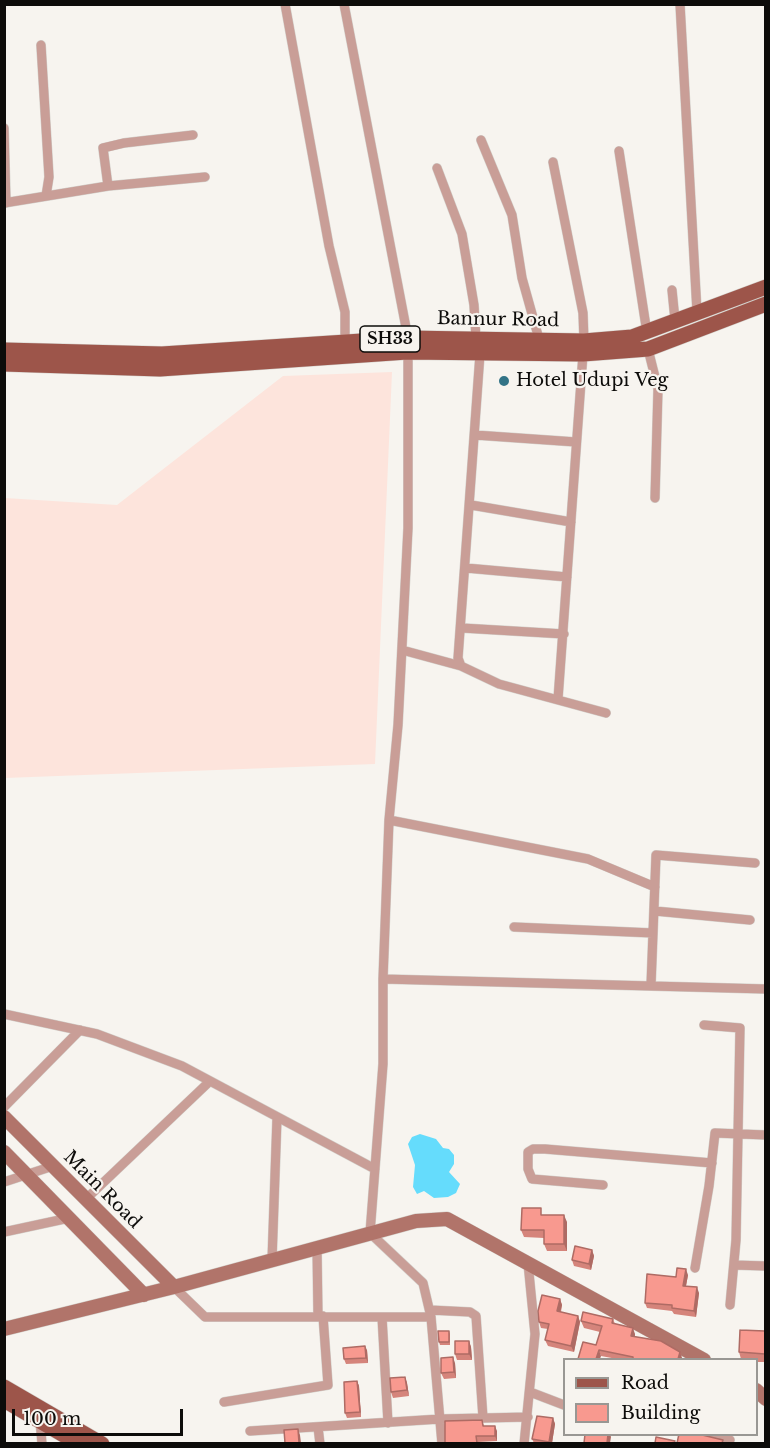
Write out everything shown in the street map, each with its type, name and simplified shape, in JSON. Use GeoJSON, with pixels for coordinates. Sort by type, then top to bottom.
{"type":"FeatureCollection","features":[{"type":"Feature","properties":{"kind":"main road","name":"Bannur Road"},"geometry":{"type":"LineString","coordinates":[[4,350],[162,354],[345,342],[478,346],[539,339],[583,348],[647,333],[675,320],[765,287]]}},
{"type":"Feature","properties":{"kind":"main road"},"geometry":{"type":"LineString","coordinates":[[478,346],[648,349],[765,304]]}},
{"type":"Feature","properties":{"kind":"main road"},"geometry":{"type":"LineString","coordinates":[[4,364],[160,369],[408,345]]}},
{"type":"Feature","properties":{"kind":"main road"},"geometry":{"type":"LineString","coordinates":[[4,1387],[102,1443]]}},
{"type":"Feature","properties":{"kind":"main road"},"geometry":{"type":"LineString","coordinates":[[4,1400],[79,1443]]}},
{"type":"Feature","properties":{"kind":"street"},"geometry":{"type":"LineString","coordinates":[[285,4],[328,246],[345,312],[345,342]]}},
{"type":"Feature","properties":{"kind":"street"},"geometry":{"type":"LineString","coordinates":[[344,4],[408,345],[408,528],[402,650],[389,820],[382,979],[383,1064],[370,1233]]}},
{"type":"Feature","properties":{"kind":"street"},"geometry":{"type":"LineString","coordinates":[[680,4],[697,312]]}},
{"type":"Feature","properties":{"kind":"street"},"geometry":{"type":"LineString","coordinates":[[41,45],[48,158],[46,196]]}},
{"type":"Feature","properties":{"kind":"street"},"geometry":{"type":"LineString","coordinates":[[4,128],[5,203],[108,186],[205,177]]}},
{"type":"Feature","properties":{"kind":"street"},"geometry":{"type":"LineString","coordinates":[[108,186],[103,148],[124,143],[192,135]]}},
{"type":"Feature","properties":{"kind":"street"},"geometry":{"type":"LineString","coordinates":[[481,140],[512,215],[522,278],[539,339]]}},
{"type":"Feature","properties":{"kind":"street"},"geometry":{"type":"LineString","coordinates":[[619,151],[647,333]]}},
{"type":"Feature","properties":{"kind":"street"},"geometry":{"type":"LineString","coordinates":[[553,162],[583,313],[583,348],[558,699]]}},
{"type":"Feature","properties":{"kind":"street"},"geometry":{"type":"LineString","coordinates":[[437,168],[462,234],[474,305],[478,346],[471,505],[458,658],[460,666]]}},
{"type":"Feature","properties":{"kind":"street"},"geometry":{"type":"LineString","coordinates":[[672,290],[675,320]]}},
{"type":"Feature","properties":{"kind":"street"},"geometry":{"type":"LineString","coordinates":[[648,349],[658,389],[655,498]]}},
{"type":"Feature","properties":{"kind":"street"},"geometry":{"type":"LineString","coordinates":[[475,435],[576,442]]}},
{"type":"Feature","properties":{"kind":"street"},"geometry":{"type":"LineString","coordinates":[[471,505],[571,522]]}},
{"type":"Feature","properties":{"kind":"street"},"geometry":{"type":"LineString","coordinates":[[466,568],[567,577]]}},
{"type":"Feature","properties":{"kind":"street"},"geometry":{"type":"LineString","coordinates":[[462,628],[564,634]]}},
{"type":"Feature","properties":{"kind":"street"},"geometry":{"type":"LineString","coordinates":[[402,650],[460,666],[500,684],[606,714]]}},
{"type":"Feature","properties":{"kind":"street"},"geometry":{"type":"LineString","coordinates":[[389,820],[588,859],[655,887]]}},
{"type":"Feature","properties":{"kind":"street"},"geometry":{"type":"LineString","coordinates":[[651,984],[656,855],[755,863]]}},
{"type":"Feature","properties":{"kind":"street"},"geometry":{"type":"LineString","coordinates":[[655,911],[750,920]]}},
{"type":"Feature","properties":{"kind":"street"},"geometry":{"type":"LineString","coordinates":[[514,927],[653,933]]}},
{"type":"Feature","properties":{"kind":"street"},"geometry":{"type":"LineString","coordinates":[[382,979],[651,984],[765,989]]}},
{"type":"Feature","properties":{"kind":"street"},"geometry":{"type":"LineString","coordinates":[[4,1014],[80,1030],[182,1066],[375,1169]]}},
{"type":"Feature","properties":{"kind":"street"},"geometry":{"type":"LineString","coordinates":[[704,1025],[740,1028],[740,1134],[730,1305]]}},
{"type":"Feature","properties":{"kind":"street"},"geometry":{"type":"LineString","coordinates":[[4,1107],[80,1030]]}},
{"type":"Feature","properties":{"kind":"street"},"geometry":{"type":"LineString","coordinates":[[86,1198],[209,1082]]}},
{"type":"Feature","properties":{"kind":"street","name":"Main Road"},"geometry":{"type":"LineString","coordinates":[[4,1117],[174,1287]]}},
{"type":"Feature","properties":{"kind":"street"},"geometry":{"type":"LineString","coordinates":[[272,1260],[277,1118]]}},
{"type":"Feature","properties":{"kind":"street"},"geometry":{"type":"LineString","coordinates":[[695,1268],[715,1133],[765,1135]]}},
{"type":"Feature","properties":{"kind":"street"},"geometry":{"type":"LineString","coordinates":[[603,1185],[532,1179],[528,1169],[528,1152],[533,1149],[545,1149],[712,1163]]}},
{"type":"Feature","properties":{"kind":"street"},"geometry":{"type":"LineString","coordinates":[[4,1152],[144,1295]]}},
{"type":"Feature","properties":{"kind":"street"},"geometry":{"type":"LineString","coordinates":[[4,1182],[53,1166]]}},
{"type":"Feature","properties":{"kind":"street"},"geometry":{"type":"LineString","coordinates":[[4,1232],[69,1218]]}},
{"type":"Feature","properties":{"kind":"street"},"geometry":{"type":"LineString","coordinates":[[4,1329],[144,1295],[416,1221],[447,1219],[702,1358]]}},
{"type":"Feature","properties":{"kind":"street"},"geometry":{"type":"LineString","coordinates":[[370,1233],[423,1284],[431,1314],[442,1443]]}},
{"type":"Feature","properties":{"kind":"street"},"geometry":{"type":"LineString","coordinates":[[224,1402],[328,1385],[320,1316],[317,1248]]}},
{"type":"Feature","properties":{"kind":"street"},"geometry":{"type":"LineString","coordinates":[[524,1443],[536,1334],[528,1263]]}},
{"type":"Feature","properties":{"kind":"street"},"geometry":{"type":"LineString","coordinates":[[734,1265],[765,1266]]}},
{"type":"Feature","properties":{"kind":"street"},"geometry":{"type":"LineString","coordinates":[[174,1287],[205,1317],[382,1317],[470,1312],[476,1316],[483,1418]]}},
{"type":"Feature","properties":{"kind":"street"},"geometry":{"type":"LineString","coordinates":[[382,1317],[388,1423]]}},
{"type":"Feature","properties":{"kind":"street"},"geometry":{"type":"LineString","coordinates":[[530,1392],[563,1405]]}},
{"type":"Feature","properties":{"kind":"street"},"geometry":{"type":"LineString","coordinates":[[250,1431],[440,1419],[528,1418]]}},
{"type":"Feature","properties":{"kind":"street"},"geometry":{"type":"LineString","coordinates":[[40,1420],[42,1443]]}},
{"type":"Feature","properties":{"kind":"street"},"geometry":{"type":"LineString","coordinates":[[318,1428],[320,1443]]}},
{"type":"Feature","properties":{"kind":"street"},"geometry":{"type":"LineString","coordinates":[[713,1436],[730,1439]]}},
{"type":"Feature","properties":{"kind":"shaded area"},"geometry":{"type":"Polygon","coordinates":[[[392,372],[375,764],[5,778],[5,498],[117,505],[283,376],[392,372]]]}},
{"type":"Feature","properties":{"kind":"water"},"geometry":{"type":"Polygon","coordinates":[[[420,1134],[436,1139],[443,1148],[449,1149],[454,1155],[454,1164],[449,1172],[460,1184],[456,1193],[448,1197],[434,1198],[424,1191],[417,1194],[413,1187],[415,1165],[408,1144],[412,1137],[420,1134]]]}},
{"type":"Feature","properties":{"kind":"building"},"geometry":{"type":"Polygon","coordinates":[[[522,1208],[541,1208],[541,1215],[564,1215],[564,1244],[544,1244],[544,1230],[521,1230],[522,1208]]]}},
{"type":"Feature","properties":{"kind":"building"},"geometry":{"type":"Polygon","coordinates":[[[575,1246],[592,1250],[589,1264],[572,1260],[575,1246]]]}},
{"type":"Feature","properties":{"kind":"building"},"geometry":{"type":"Polygon","coordinates":[[[677,1268],[686,1269],[683,1286],[697,1287],[694,1311],[672,1308],[672,1305],[645,1303],[647,1274],[676,1277],[677,1268]]]}},
{"type":"Feature","properties":{"kind":"building"},"geometry":{"type":"Polygon","coordinates":[[[542,1295],[560,1299],[557,1311],[578,1316],[571,1346],[545,1340],[549,1324],[539,1322],[538,1311],[542,1295]]]}},
{"type":"Feature","properties":{"kind":"building"},"geometry":{"type":"Polygon","coordinates":[[[583,1312],[613,1319],[612,1323],[633,1328],[631,1336],[661,1341],[680,1352],[678,1358],[633,1358],[599,1350],[596,1358],[578,1358],[583,1342],[596,1345],[602,1326],[581,1321],[583,1312]]]}},
{"type":"Feature","properties":{"kind":"building"},"geometry":{"type":"Polygon","coordinates":[[[740,1330],[765,1331],[765,1354],[739,1352],[740,1330]]]}},
{"type":"Feature","properties":{"kind":"building"},"geometry":{"type":"Polygon","coordinates":[[[438,1331],[449,1331],[449,1342],[439,1342],[438,1331]]]}},
{"type":"Feature","properties":{"kind":"building"},"geometry":{"type":"Polygon","coordinates":[[[455,1341],[469,1341],[469,1354],[455,1354],[455,1341]]]}},
{"type":"Feature","properties":{"kind":"building"},"geometry":{"type":"Polygon","coordinates":[[[365,1346],[366,1358],[344,1359],[343,1348],[365,1346]]]}},
{"type":"Feature","properties":{"kind":"building"},"geometry":{"type":"Polygon","coordinates":[[[453,1357],[454,1372],[441,1373],[441,1358],[453,1357]]]}},
{"type":"Feature","properties":{"kind":"building"},"geometry":{"type":"Polygon","coordinates":[[[405,1377],[407,1390],[391,1392],[390,1378],[405,1377]]]}},
{"type":"Feature","properties":{"kind":"building"},"geometry":{"type":"Polygon","coordinates":[[[357,1381],[360,1412],[345,1413],[344,1382],[357,1381]]]}},
{"type":"Feature","properties":{"kind":"building"},"geometry":{"type":"Polygon","coordinates":[[[537,1416],[553,1418],[549,1442],[532,1439],[537,1416]]]}},
{"type":"Feature","properties":{"kind":"building"},"geometry":{"type":"Polygon","coordinates":[[[482,1420],[483,1426],[495,1426],[495,1436],[476,1436],[477,1443],[445,1443],[445,1421],[482,1420]]]}},
{"type":"Feature","properties":{"kind":"building"},"geometry":{"type":"Polygon","coordinates":[[[298,1429],[299,1443],[285,1443],[284,1430],[298,1429]]]}},
{"type":"Feature","properties":{"kind":"building"},"geometry":{"type":"Polygon","coordinates":[[[585,1436],[608,1436],[607,1443],[584,1443],[585,1436]]]}},
{"type":"Feature","properties":{"kind":"building"},"geometry":{"type":"Polygon","coordinates":[[[679,1436],[706,1436],[723,1440],[722,1443],[677,1443],[679,1436]]]}},
{"type":"Feature","properties":{"kind":"building"},"geometry":{"type":"Polygon","coordinates":[[[656,1437],[675,1441],[674,1443],[655,1443],[656,1437]]]}},
{"type":"Feature","properties":{"kind":"place","name":"Hotel Udupi Veg"},"geometry":{"type":"Point","coordinates":[504,381]}}]}
